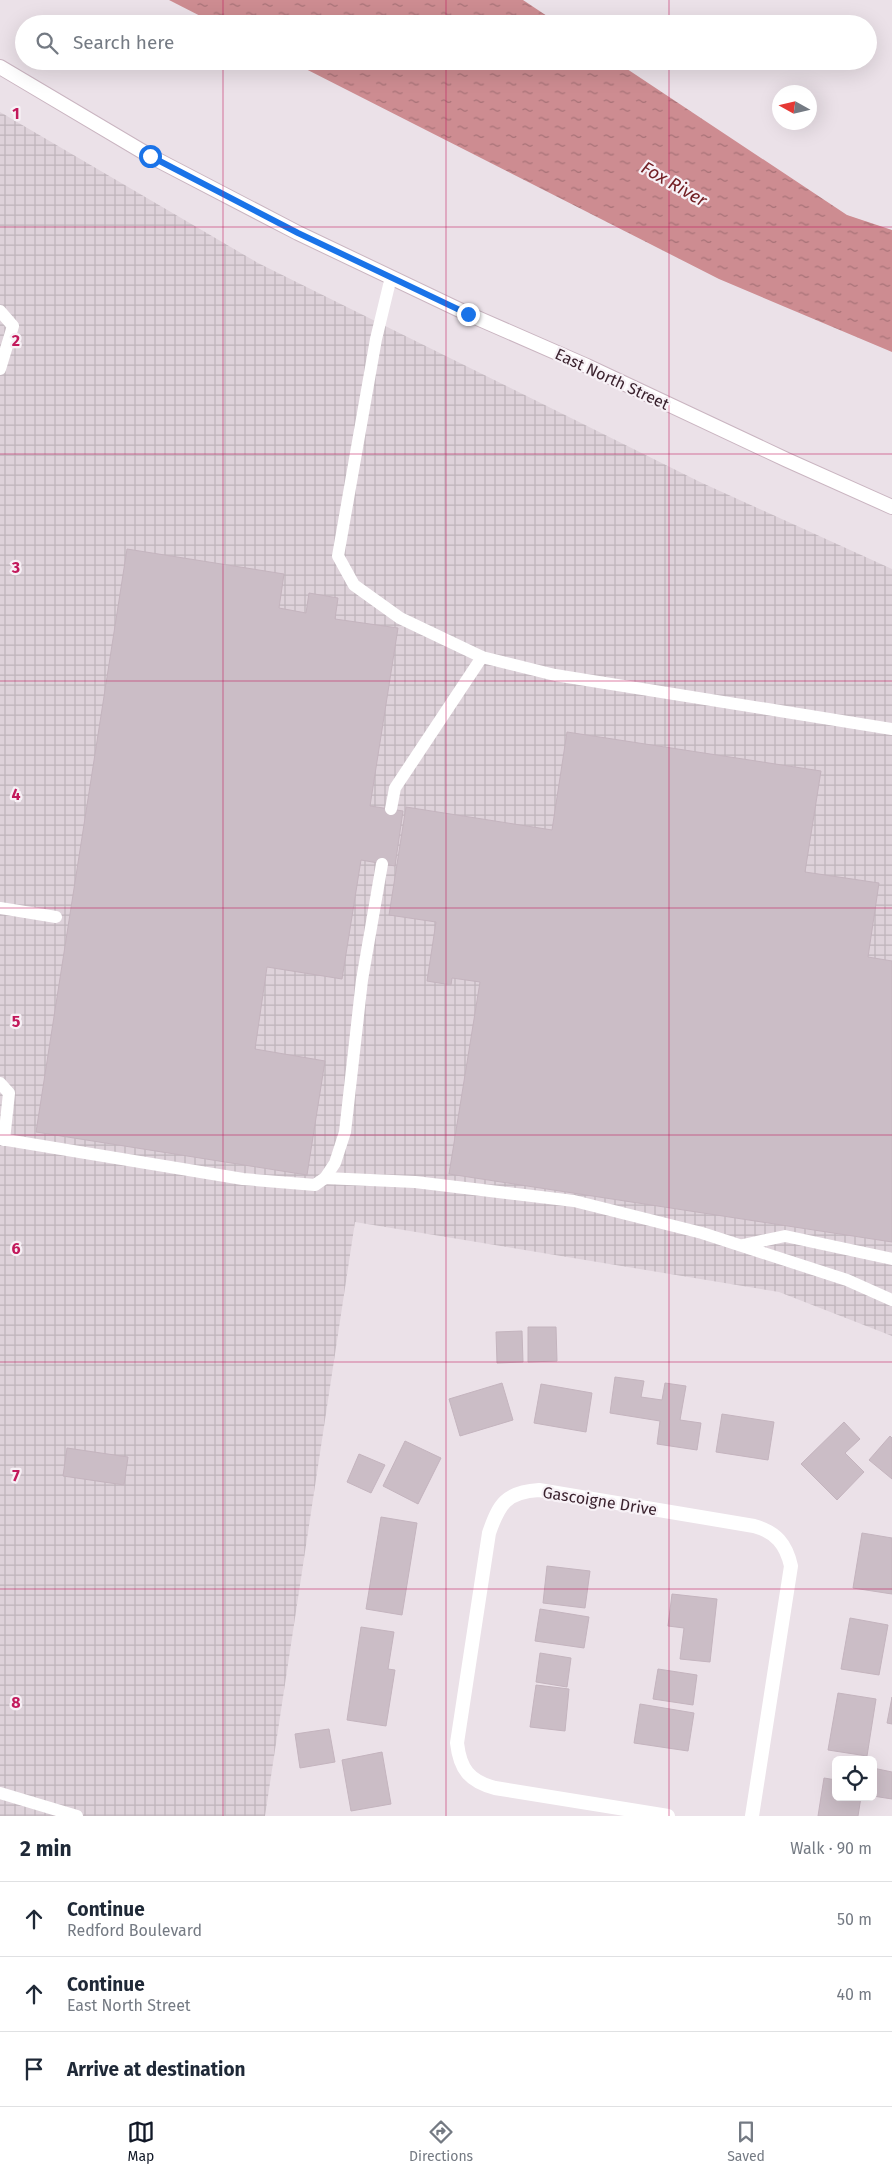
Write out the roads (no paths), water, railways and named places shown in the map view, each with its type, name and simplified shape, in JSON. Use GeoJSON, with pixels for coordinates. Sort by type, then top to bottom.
{"type":"FeatureCollection","features":[{"type":"Feature","properties":{"kind":"street","name":"East North Street"},"geometry":{"type":"LineString","coordinates":[[0,67],[150,156],[333,250],[468,314],[587,366],[892,507]]}},
{"type":"Feature","properties":{"kind":"street","name":"Gascoigne Drive"},"geometry":{"type":"LineString","coordinates":[[668,1816],[495,1788],[478,1783],[463,1767],[458,1757],[457,1743],[490,1533],[496,1513],[511,1496],[525,1491],[539,1490],[754,1526],[768,1530],[780,1539],[788,1554],[790,1566],[752,1816]]}},
{"type":"Feature","properties":{"kind":"lane"},"geometry":{"type":"LineString","coordinates":[[391,277],[376,339],[338,556],[354,585],[392,613],[482,657],[555,674],[892,729]]}},
{"type":"Feature","properties":{"kind":"lane"},"geometry":{"type":"LineString","coordinates":[[0,311],[13,326],[0,370]]}},
{"type":"Feature","properties":{"kind":"lane"},"geometry":{"type":"LineString","coordinates":[[391,809],[395,788],[482,657]]}},
{"type":"Feature","properties":{"kind":"lane"},"geometry":{"type":"LineString","coordinates":[[0,1083],[9,1093],[2,1140],[243,1179],[315,1185],[325,1178],[335,1163],[345,1132],[362,980],[382,864]]}},
{"type":"Feature","properties":{"kind":"lane"},"geometry":{"type":"LineString","coordinates":[[0,908],[56,917]]}},
{"type":"Feature","properties":{"kind":"lane"},"geometry":{"type":"LineString","coordinates":[[325,1178],[415,1182],[574,1201],[702,1233],[847,1280],[892,1300]]}},
{"type":"Feature","properties":{"kind":"lane"},"geometry":{"type":"LineString","coordinates":[[740,1245],[785,1236],[892,1259]]}},
{"type":"Feature","properties":{"kind":"lane"},"geometry":{"type":"LineString","coordinates":[[0,1793],[77,1816]]}},
{"type":"Feature","properties":{"kind":"water"},"geometry":{"type":"Polygon","coordinates":[[[169,0],[523,0],[546,15],[198,15],[169,0]]]}},
{"type":"Feature","properties":{"kind":"water","name":"Fox River"},"geometry":{"type":"Polygon","coordinates":[[[308,70],[629,70],[847,215],[892,230],[892,352],[719,279],[308,70]]]}}]}
